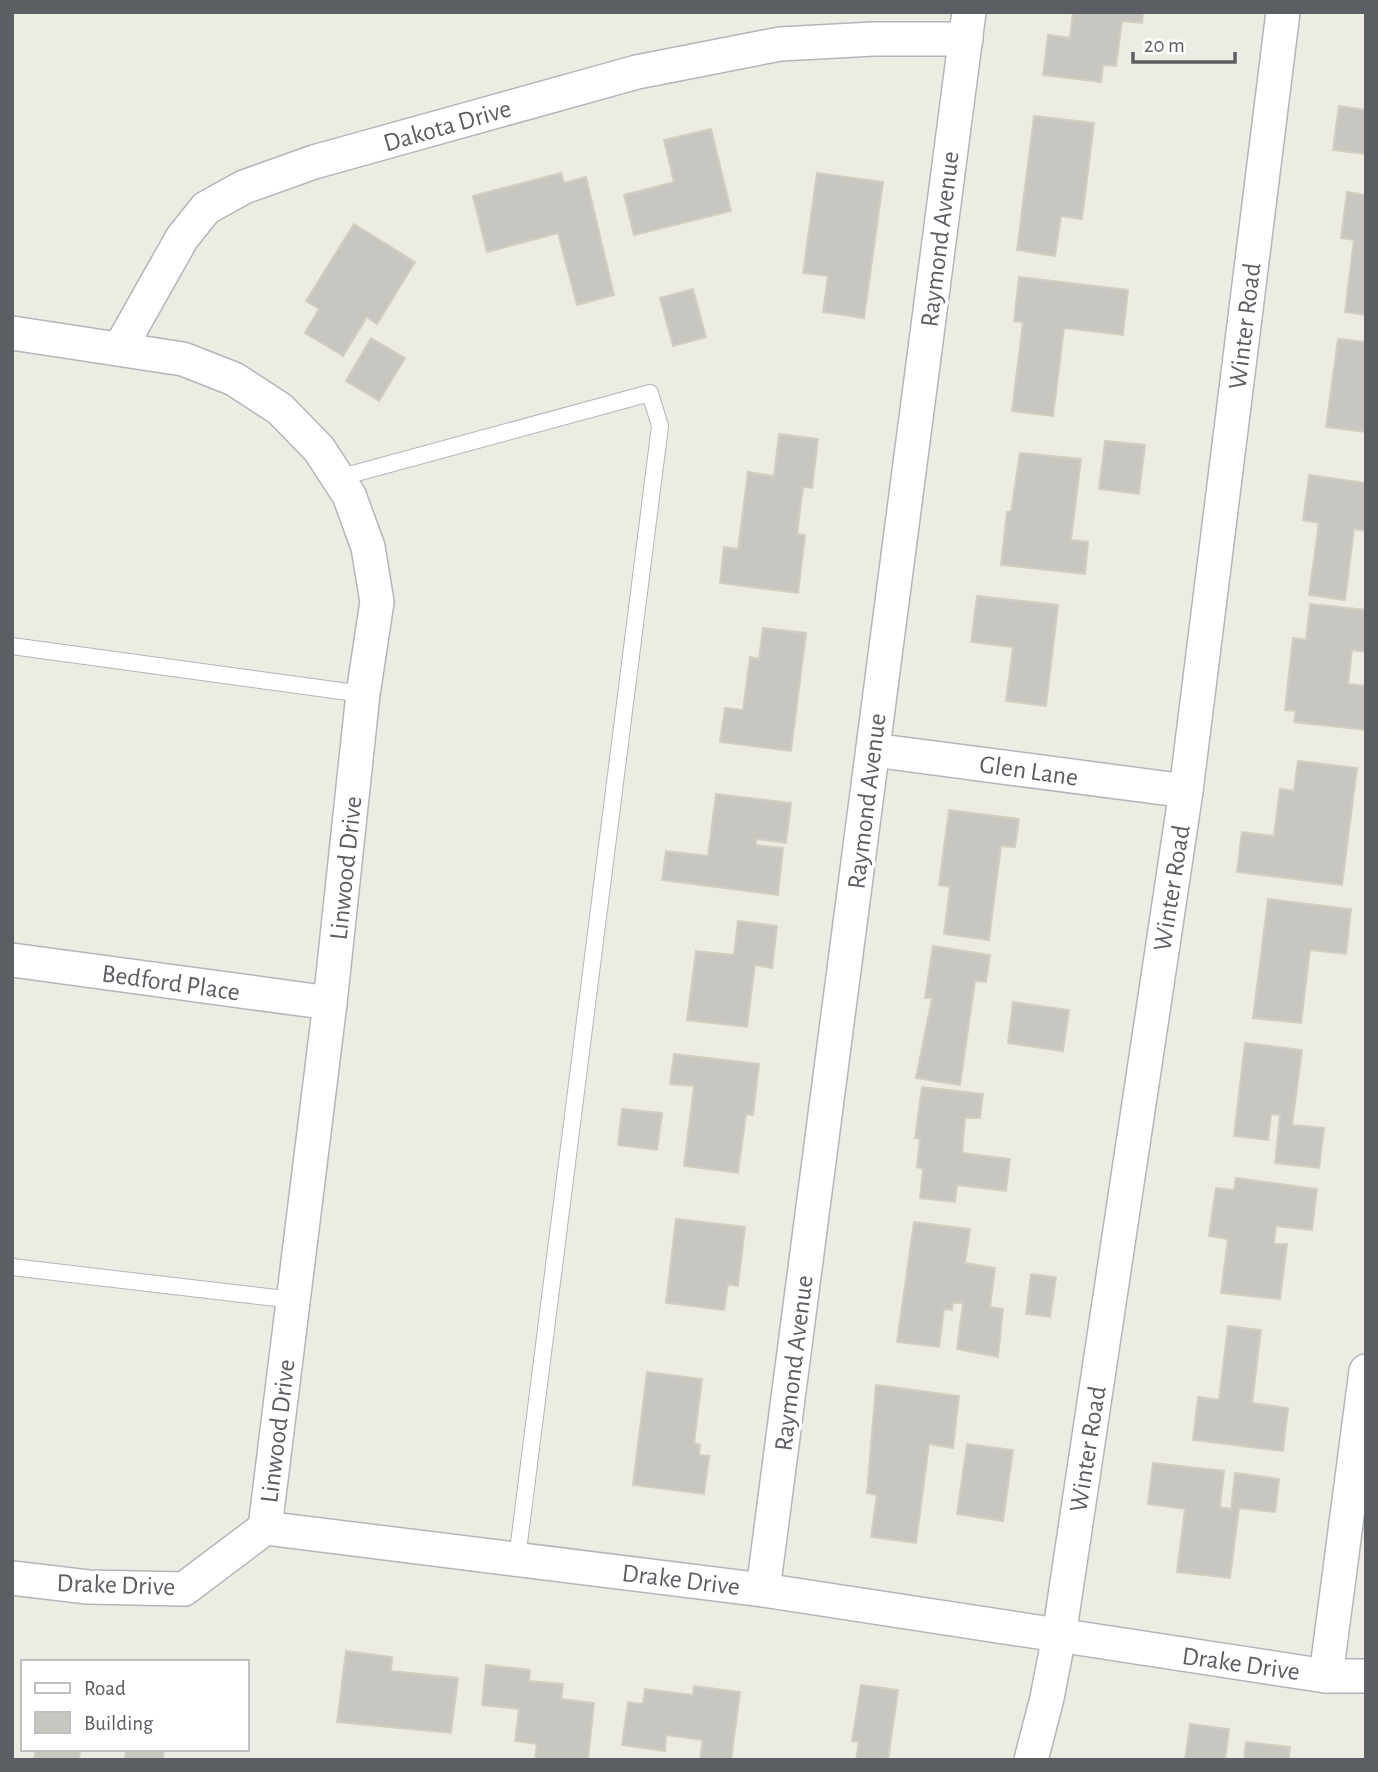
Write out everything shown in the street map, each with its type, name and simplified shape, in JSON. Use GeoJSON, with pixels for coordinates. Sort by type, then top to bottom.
{"type":"FeatureCollection","features":[{"type":"Feature","properties":{"kind":"street","name":"Winter Road"},"geometry":{"type":"LineString","coordinates":[[1031,1760],[1059,1636],[1185,791],[1283,12]]}},
{"type":"Feature","properties":{"kind":"street","name":"Dakota Drive"},"geometry":{"type":"LineString","coordinates":[[120,348],[182,238],[206,208],[244,187],[314,162],[636,72],[780,44],[874,39],[967,26]]}},
{"type":"Feature","properties":{"kind":"street","name":"Raymond Avenue"},"geometry":{"type":"LineString","coordinates":[[763,1590],[967,26]]}},
{"type":"Feature","properties":{"kind":"street"},"geometry":{"type":"LineString","coordinates":[[12,333],[120,348]]}},
{"type":"Feature","properties":{"kind":"street","name":"Linwood Drive"},"geometry":{"type":"LineString","coordinates":[[120,348],[183,359],[234,379],[281,409],[319,449],[349,495],[368,547],[377,602],[363,694],[330,1003],[265,1528]]}},
{"type":"Feature","properties":{"kind":"street","name":"Glen Lane"},"geometry":{"type":"LineString","coordinates":[[873,750],[1185,791]]}},
{"type":"Feature","properties":{"kind":"street","name":"Bedford Place"},"geometry":{"type":"LineString","coordinates":[[12,960],[330,1003]]}},
{"type":"Feature","properties":{"kind":"street"},"geometry":{"type":"LineString","coordinates":[[1326,1676],[1366,1371]]}},
{"type":"Feature","properties":{"kind":"street","name":"Drake Drive"},"geometry":{"type":"LineString","coordinates":[[12,1578],[88,1587],[184,1589],[265,1528],[763,1590],[1326,1676],[1366,1676]]}},
{"type":"Feature","properties":{"kind":"lane"},"geometry":{"type":"LineString","coordinates":[[338,478],[650,393],[660,426],[517,1559]]}},
{"type":"Feature","properties":{"kind":"lane"},"geometry":{"type":"LineString","coordinates":[[12,646],[363,694]]}},
{"type":"Feature","properties":{"kind":"lane"},"geometry":{"type":"LineString","coordinates":[[12,1267],[293,1300]]}},
{"type":"Feature","properties":{"kind":"building"},"geometry":{"type":"Polygon","coordinates":[[[1073,12],[1143,12],[1142,23],[1122,21],[1116,66],[1103,65],[1101,82],[1043,75],[1048,35],[1070,38],[1073,12]]]}},
{"type":"Feature","properties":{"kind":"building"},"geometry":{"type":"Polygon","coordinates":[[[1366,100],[1366,154],[1333,150],[1339,106],[1365,110],[1366,100]]]}},
{"type":"Feature","properties":{"kind":"building"},"geometry":{"type":"Polygon","coordinates":[[[1034,116],[1094,123],[1082,219],[1061,216],[1055,256],[1017,250],[1034,116]]]}},
{"type":"Feature","properties":{"kind":"building"},"geometry":{"type":"Polygon","coordinates":[[[711,129],[731,211],[634,235],[624,195],[674,182],[664,140],[711,129]]]}},
{"type":"Feature","properties":{"kind":"building"},"geometry":{"type":"Polygon","coordinates":[[[561,173],[564,183],[586,177],[614,295],[577,305],[558,233],[487,252],[473,196],[561,173]]]}},
{"type":"Feature","properties":{"kind":"building"},"geometry":{"type":"Polygon","coordinates":[[[817,173],[883,182],[864,318],[823,312],[828,276],[803,273],[817,173]]]}},
{"type":"Feature","properties":{"kind":"building"},"geometry":{"type":"Polygon","coordinates":[[[1347,192],[1366,195],[1366,315],[1345,312],[1354,240],[1341,238],[1347,192]]]}},
{"type":"Feature","properties":{"kind":"building"},"geometry":{"type":"Polygon","coordinates":[[[354,224],[415,262],[377,324],[367,317],[343,356],[305,333],[319,309],[306,301],[354,224]]]}},
{"type":"Feature","properties":{"kind":"building"},"geometry":{"type":"Polygon","coordinates":[[[1019,277],[1128,290],[1123,335],[1064,328],[1053,416],[1012,411],[1023,322],[1014,321],[1019,277]]]}},
{"type":"Feature","properties":{"kind":"building"},"geometry":{"type":"Polygon","coordinates":[[[693,289],[706,337],[673,346],[660,298],[693,289]]]}},
{"type":"Feature","properties":{"kind":"building"},"geometry":{"type":"Polygon","coordinates":[[[371,338],[405,358],[379,401],[346,381],[371,338]]]}},
{"type":"Feature","properties":{"kind":"building"},"geometry":{"type":"Polygon","coordinates":[[[1338,339],[1366,342],[1366,432],[1326,427],[1338,339]]]}},
{"type":"Feature","properties":{"kind":"building"},"geometry":{"type":"Polygon","coordinates":[[[779,434],[818,439],[812,488],[803,487],[797,534],[805,535],[798,593],[720,583],[724,547],[738,549],[748,472],[774,476],[779,434]]]}},
{"type":"Feature","properties":{"kind":"building"},"geometry":{"type":"Polygon","coordinates":[[[1105,441],[1145,445],[1139,494],[1099,489],[1105,441]]]}},
{"type":"Feature","properties":{"kind":"building"},"geometry":{"type":"Polygon","coordinates":[[[1020,453],[1081,459],[1071,540],[1088,542],[1085,574],[1001,565],[1007,512],[1011,512],[1020,453]]]}},
{"type":"Feature","properties":{"kind":"building"},"geometry":{"type":"Polygon","coordinates":[[[1309,475],[1366,483],[1366,531],[1354,529],[1345,600],[1309,595],[1319,523],[1303,520],[1309,475]]]}},
{"type":"Feature","properties":{"kind":"building"},"geometry":{"type":"Polygon","coordinates":[[[977,596],[1058,605],[1046,706],[1006,701],[1013,647],[971,642],[977,596]]]}},
{"type":"Feature","properties":{"kind":"building"},"geometry":{"type":"Polygon","coordinates":[[[1310,604],[1366,610],[1366,652],[1352,650],[1348,684],[1366,686],[1366,730],[1294,722],[1296,711],[1285,710],[1293,638],[1306,640],[1310,604]]]}},
{"type":"Feature","properties":{"kind":"building"},"geometry":{"type":"Polygon","coordinates":[[[763,628],[806,633],[791,751],[720,742],[725,708],[743,710],[750,657],[759,659],[763,628]]]}},
{"type":"Feature","properties":{"kind":"building"},"geometry":{"type":"Polygon","coordinates":[[[1298,761],[1357,768],[1342,885],[1237,872],[1242,832],[1274,836],[1280,789],[1294,791],[1298,761]]]}},
{"type":"Feature","properties":{"kind":"building"},"geometry":{"type":"Polygon","coordinates":[[[716,794],[791,803],[786,843],[756,839],[756,845],[783,848],[778,895],[662,880],[666,851],[708,856],[716,794]]]}},
{"type":"Feature","properties":{"kind":"building"},"geometry":{"type":"Polygon","coordinates":[[[949,810],[1019,819],[1015,847],[1001,846],[989,940],[944,934],[950,887],[939,885],[949,810]]]}},
{"type":"Feature","properties":{"kind":"building"},"geometry":{"type":"Polygon","coordinates":[[[1268,899],[1351,909],[1346,954],[1310,950],[1301,1023],[1253,1018],[1268,899]]]}},
{"type":"Feature","properties":{"kind":"building"},"geometry":{"type":"Polygon","coordinates":[[[738,921],[777,926],[772,968],[755,965],[747,1027],[687,1020],[696,951],[734,955],[738,921]]]}},
{"type":"Feature","properties":{"kind":"building"},"geometry":{"type":"Polygon","coordinates":[[[933,946],[990,955],[986,982],[975,981],[960,1085],[916,1078],[932,998],[925,998],[933,946]]]}},
{"type":"Feature","properties":{"kind":"building"},"geometry":{"type":"Polygon","coordinates":[[[1013,1002],[1069,1010],[1063,1051],[1008,1043],[1013,1002]]]}},
{"type":"Feature","properties":{"kind":"building"},"geometry":{"type":"Polygon","coordinates":[[[1245,1043],[1302,1050],[1292,1125],[1324,1128],[1319,1168],[1275,1163],[1280,1115],[1271,1114],[1268,1140],[1234,1136],[1245,1043]]]}},
{"type":"Feature","properties":{"kind":"building"},"geometry":{"type":"Polygon","coordinates":[[[674,1054],[759,1064],[753,1115],[746,1114],[738,1173],[684,1166],[694,1086],[670,1084],[674,1054]]]}},
{"type":"Feature","properties":{"kind":"building"},"geometry":{"type":"Polygon","coordinates":[[[922,1087],[983,1094],[980,1118],[965,1118],[962,1153],[1010,1159],[1006,1191],[957,1185],[955,1202],[920,1198],[923,1169],[917,1167],[920,1139],[915,1138],[922,1087]]]}},
{"type":"Feature","properties":{"kind":"building"},"geometry":{"type":"Polygon","coordinates":[[[622,1109],[662,1113],[657,1150],[618,1145],[622,1109]]]}},
{"type":"Feature","properties":{"kind":"building"},"geometry":{"type":"Polygon","coordinates":[[[1236,1178],[1317,1189],[1312,1230],[1276,1226],[1274,1244],[1287,1244],[1280,1299],[1221,1293],[1228,1239],[1209,1236],[1216,1188],[1234,1190],[1236,1178]]]}},
{"type":"Feature","properties":{"kind":"building"},"geometry":{"type":"Polygon","coordinates":[[[676,1219],[745,1227],[738,1286],[728,1284],[724,1310],[666,1303],[676,1219]]]}},
{"type":"Feature","properties":{"kind":"building"},"geometry":{"type":"Polygon","coordinates":[[[914,1222],[970,1229],[965,1263],[995,1268],[990,1307],[1003,1309],[998,1357],[957,1349],[963,1303],[953,1303],[952,1310],[944,1309],[939,1347],[897,1342],[914,1222]]]}},
{"type":"Feature","properties":{"kind":"building"},"geometry":{"type":"Polygon","coordinates":[[[1031,1274],[1056,1277],[1050,1317],[1026,1314],[1031,1274]]]}},
{"type":"Feature","properties":{"kind":"building"},"geometry":{"type":"Polygon","coordinates":[[[1228,1326],[1261,1330],[1252,1403],[1288,1408],[1283,1451],[1193,1440],[1198,1397],[1219,1400],[1228,1326]]]}},
{"type":"Feature","properties":{"kind":"building"},"geometry":{"type":"Polygon","coordinates":[[[647,1372],[702,1379],[694,1443],[700,1445],[699,1455],[709,1456],[704,1494],[633,1485],[647,1372]]]}},
{"type":"Feature","properties":{"kind":"building"},"geometry":{"type":"Polygon","coordinates":[[[876,1385],[959,1396],[953,1448],[929,1444],[916,1543],[871,1537],[877,1495],[867,1493],[876,1385]]]}},
{"type":"Feature","properties":{"kind":"building"},"geometry":{"type":"Polygon","coordinates":[[[967,1444],[1013,1450],[1003,1521],[957,1514],[967,1444]]]}},
{"type":"Feature","properties":{"kind":"building"},"geometry":{"type":"Polygon","coordinates":[[[1153,1463],[1224,1471],[1220,1507],[1231,1509],[1235,1473],[1279,1479],[1275,1512],[1239,1508],[1230,1578],[1177,1572],[1185,1509],[1148,1504],[1153,1463]]]}},
{"type":"Feature","properties":{"kind":"building"},"geometry":{"type":"Polygon","coordinates":[[[346,1651],[392,1657],[391,1671],[458,1678],[451,1733],[337,1722],[346,1651]]]}},
{"type":"Feature","properties":{"kind":"building"},"geometry":{"type":"Polygon","coordinates":[[[486,1665],[530,1670],[529,1681],[563,1684],[561,1699],[594,1703],[588,1760],[535,1760],[537,1744],[515,1741],[519,1709],[482,1705],[486,1665]]]}},
{"type":"Feature","properties":{"kind":"building"},"geometry":{"type":"Polygon","coordinates":[[[861,1685],[898,1690],[888,1760],[856,1760],[859,1742],[852,1741],[861,1685]]]}},
{"type":"Feature","properties":{"kind":"building"},"geometry":{"type":"Polygon","coordinates":[[[694,1686],[740,1692],[731,1760],[700,1759],[703,1740],[666,1735],[665,1751],[622,1745],[628,1702],[643,1704],[645,1689],[693,1695],[694,1686]]]}},
{"type":"Feature","properties":{"kind":"building"},"geometry":{"type":"Polygon","coordinates":[[[1190,1724],[1229,1729],[1225,1760],[1185,1760],[1190,1724]]]}},
{"type":"Feature","properties":{"kind":"building"},"geometry":{"type":"Polygon","coordinates":[[[1246,1742],[1290,1747],[1289,1760],[1244,1760],[1246,1742]]]}},
{"type":"Feature","properties":{"kind":"building"},"geometry":{"type":"Polygon","coordinates":[[[36,1751],[80,1751],[79,1760],[34,1760],[36,1751]]]}},
{"type":"Feature","properties":{"kind":"building"},"geometry":{"type":"Polygon","coordinates":[[[126,1751],[164,1751],[163,1760],[125,1760],[126,1751]]]}}]}
